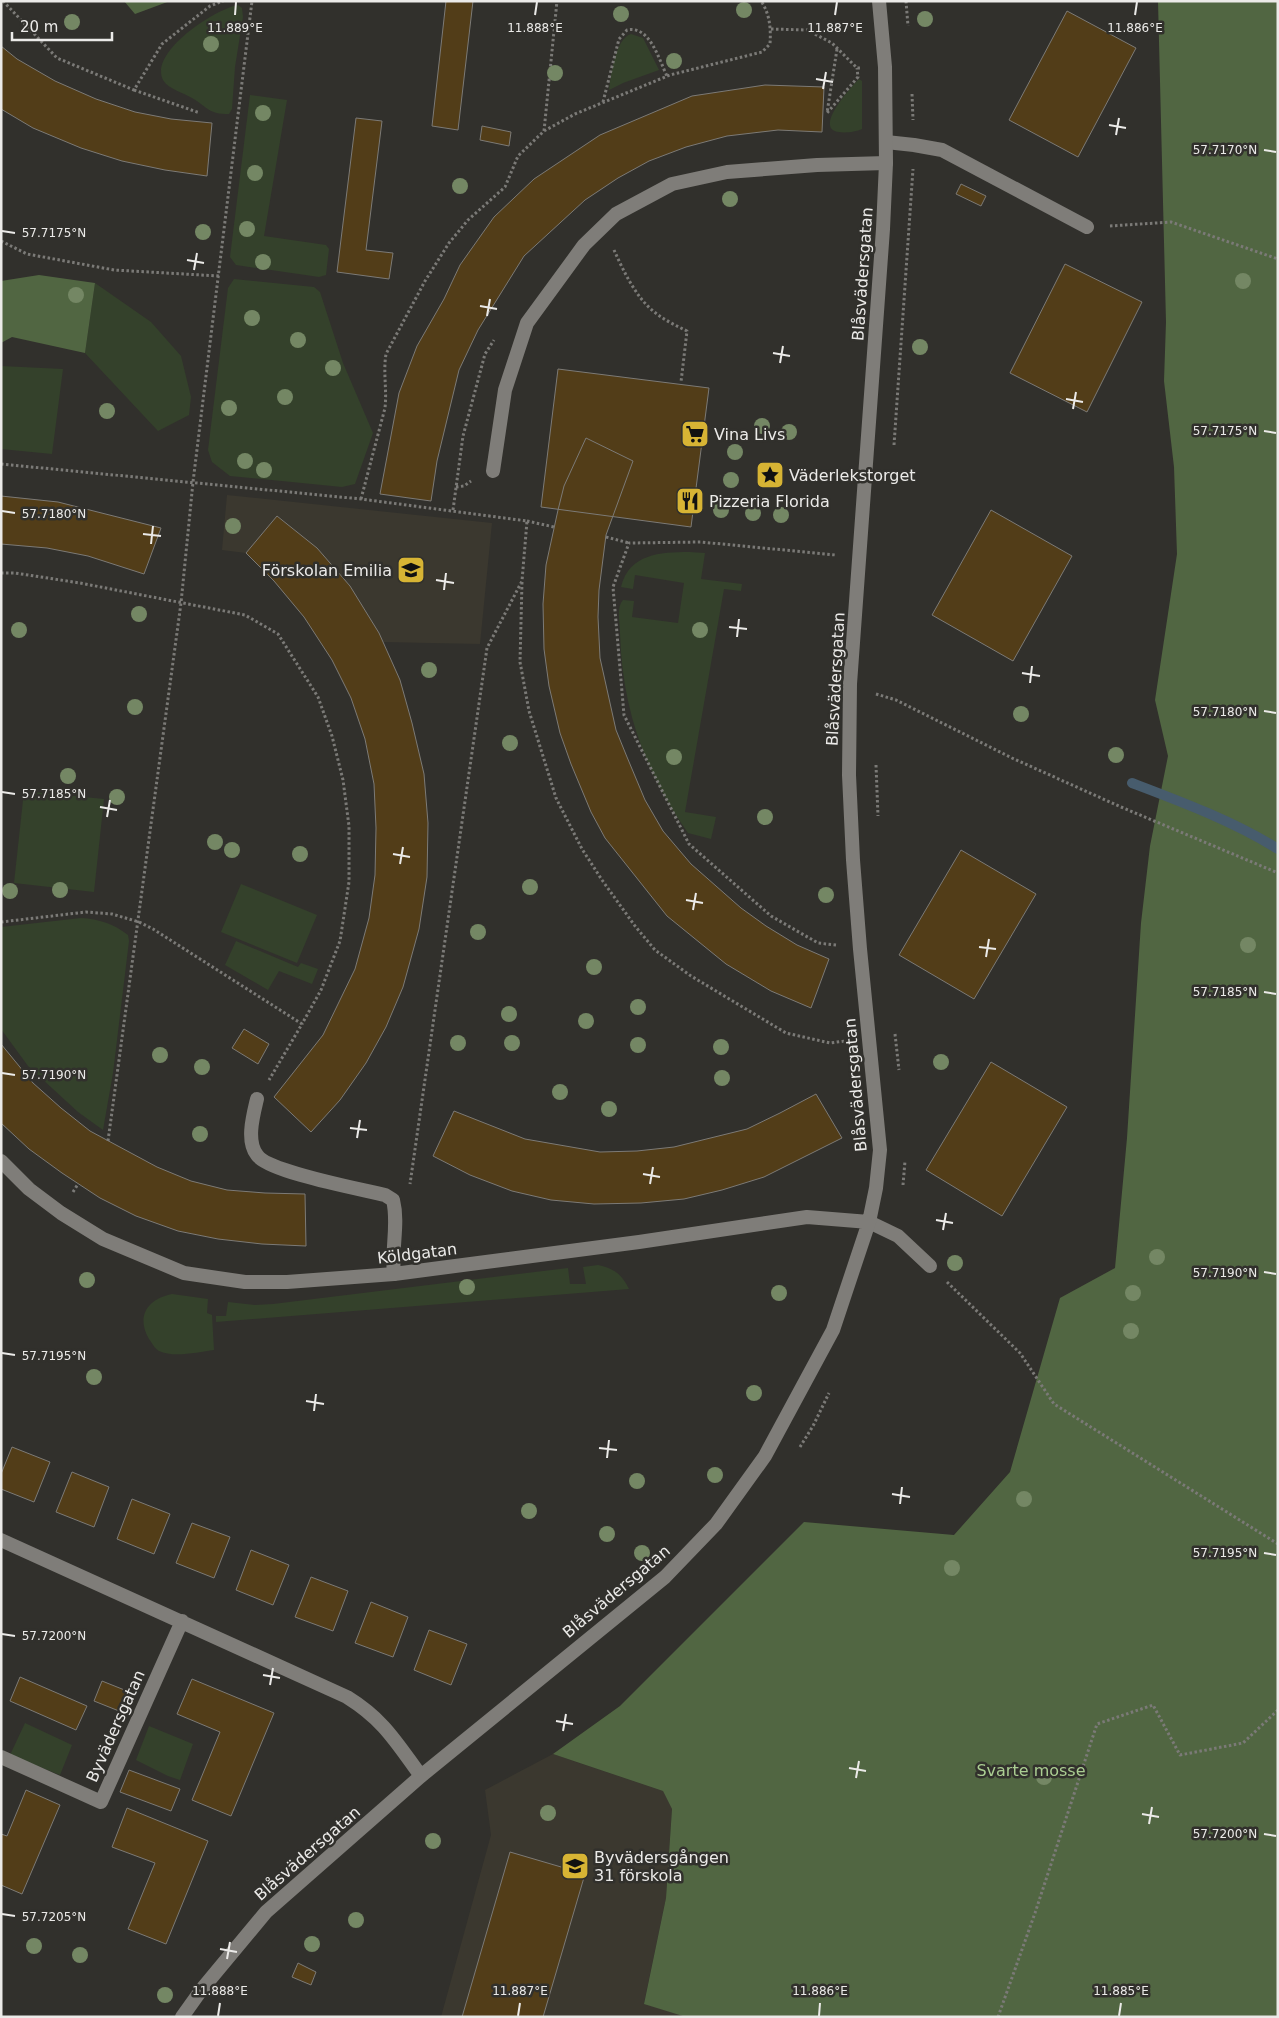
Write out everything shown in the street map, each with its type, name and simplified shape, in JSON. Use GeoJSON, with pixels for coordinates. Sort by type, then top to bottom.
{"type":"FeatureCollection","features":[{"type":"Feature","properties":{"kind":"street","name":"Blåsvädersgatan"},"geometry":{"type":"LineString","coordinates":[[182,2017],[202,1989],[266,1912],[421,1776],[665,1576],[716,1524],[766,1456],[832,1330],[869,1222],[876,1188],[880,1150],[852,860],[849,774],[850,684],[883,229],[886,163],[885,68],[879,1]]}},
{"type":"Feature","properties":{"kind":"street"},"geometry":{"type":"LineString","coordinates":[[886,142],[914,144],[942,150],[1087,228]]}},
{"type":"Feature","properties":{"kind":"street"},"geometry":{"type":"LineString","coordinates":[[493,471],[504,390],[528,323],[584,245],[616,214],[672,184],[727,172],[817,164],[886,163]]}},
{"type":"Feature","properties":{"kind":"street"},"geometry":{"type":"LineString","coordinates":[[257,1100],[250,1132],[255,1154],[261,1160],[288,1170],[384,1195],[393,1200],[396,1211],[394,1274]]}},
{"type":"Feature","properties":{"kind":"street","name":"Köldgatan"},"geometry":{"type":"LineString","coordinates":[[1,1161],[29,1189],[61,1213],[103,1240],[184,1272],[245,1282],[287,1282],[394,1274],[639,1242],[807,1217],[869,1222]]}},
{"type":"Feature","properties":{"kind":"street"},"geometry":{"type":"LineString","coordinates":[[869,1222],[898,1236],[930,1266]]}},
{"type":"Feature","properties":{"kind":"street"},"geometry":{"type":"LineString","coordinates":[[1,1540],[347,1697],[367,1710],[386,1727],[421,1776]]}},
{"type":"Feature","properties":{"kind":"street","name":"Byvädersgatan"},"geometry":{"type":"LineString","coordinates":[[1,1757],[101,1802],[182,1621]]}},
{"type":"Feature","properties":{"kind":"path"},"geometry":{"type":"LineString","coordinates":[[3,1],[58,58],[134,90],[200,113]]}},
{"type":"Feature","properties":{"kind":"path"},"geometry":{"type":"LineString","coordinates":[[134,90],[162,44],[210,6],[223,1]]}},
{"type":"Feature","properties":{"kind":"path"},"geometry":{"type":"LineString","coordinates":[[108,1142],[181,603],[193,482],[252,1]]}},
{"type":"Feature","properties":{"kind":"path"},"geometry":{"type":"LineString","coordinates":[[544,131],[557,1]]}},
{"type":"Feature","properties":{"kind":"path"},"geometry":{"type":"LineString","coordinates":[[361,499],[385,408],[387,395],[384,367],[386,354],[425,281],[449,243],[468,220],[506,187],[518,156],[544,131],[575,114],[603,102],[667,76],[762,52],[770,44],[771,29],[766,8],[761,1]]}},
{"type":"Feature","properties":{"kind":"path"},"geometry":{"type":"LineString","coordinates":[[603,102],[619,39],[627,30],[637,29],[644,33],[667,76]]}},
{"type":"Feature","properties":{"kind":"path"},"geometry":{"type":"LineString","coordinates":[[771,29],[807,30],[832,43],[857,68],[858,77],[827,113],[837,49]]}},
{"type":"Feature","properties":{"kind":"path"},"geometry":{"type":"LineString","coordinates":[[857,68],[885,68]]}},
{"type":"Feature","properties":{"kind":"path"},"geometry":{"type":"LineString","coordinates":[[1087,228],[1170,222],[1278,259]]}},
{"type":"Feature","properties":{"kind":"path"},"geometry":{"type":"LineString","coordinates":[[604,226],[618,259],[639,295],[656,314],[688,331],[681,382]]}},
{"type":"Feature","properties":{"kind":"path"},"geometry":{"type":"LineString","coordinates":[[1,241],[27,254],[114,270],[219,276]]}},
{"type":"Feature","properties":{"kind":"path"},"geometry":{"type":"LineString","coordinates":[[1,464],[361,499],[527,521],[554,527]]}},
{"type":"Feature","properties":{"kind":"path"},"geometry":{"type":"LineString","coordinates":[[527,521],[522,581],[520,662],[529,711],[556,798],[582,849],[635,926],[656,950],[691,976],[786,1033],[807,1039],[830,1042],[868,1038]]}},
{"type":"Feature","properties":{"kind":"path"},"geometry":{"type":"LineString","coordinates":[[606,537],[629,543],[701,542],[859,557]]}},
{"type":"Feature","properties":{"kind":"path"},"geometry":{"type":"LineString","coordinates":[[629,543],[613,587],[624,715],[689,844],[771,916],[818,943],[860,948]]}},
{"type":"Feature","properties":{"kind":"path"},"geometry":{"type":"LineString","coordinates":[[1,573],[15,573],[80,583],[245,616],[278,634],[318,697],[332,736],[343,780],[349,826],[349,882],[340,941],[321,990],[257,1100]]}},
{"type":"Feature","properties":{"kind":"path"},"geometry":{"type":"LineString","coordinates":[[393,1200],[410,1184],[486,648],[522,581]]}},
{"type":"Feature","properties":{"kind":"path"},"geometry":{"type":"LineString","coordinates":[[876,694],[896,700],[1012,758],[1112,803],[1278,874]]}},
{"type":"Feature","properties":{"kind":"path"},"geometry":{"type":"LineString","coordinates":[[1,922],[86,912],[112,914],[139,922],[302,1024]]}},
{"type":"Feature","properties":{"kind":"path"},"geometry":{"type":"LineString","coordinates":[[930,1266],[1020,1353],[1054,1404],[1278,1544]]}},
{"type":"Feature","properties":{"kind":"path"},"geometry":{"type":"LineString","coordinates":[[998,2017],[1035,1913],[1097,1724],[1153,1705],[1180,1755],[1243,1743],[1278,1710]]}},
{"type":"Feature","properties":{"kind":"shaded area","name":"Förskolan Emilia"},"geometry":{"type":"Polygon","coordinates":[[[227,495],[492,523],[480,644],[383,642],[350,586],[317,548],[278,516],[246,553],[222,550],[227,495]]]}},
{"type":"Feature","properties":{"kind":"shaded area","name":"Byvädersgången 31 förskola"},"geometry":{"type":"Polygon","coordinates":[[[553,1754],[663,1791],[672,1809],[666,1898],[644,2003],[686,2017],[441,2017],[491,1835],[485,1790],[553,1754]]]}},
{"type":"Feature","properties":{"kind":"green space"},"geometry":{"type":"Polygon","coordinates":[[[124,1],[170,1],[135,14],[124,1]]]}},
{"type":"Feature","properties":{"kind":"green space","name":"Svarte mosse"},"geometry":{"type":"Polygon","coordinates":[[[1158,1],[1278,1],[1278,2017],[686,2017],[644,2004],[666,1898],[672,1809],[663,1791],[553,1754],[620,1706],[804,1522],[954,1535],[1010,1472],[1060,1298],[1115,1268],[1127,1138],[1141,923],[1150,846],[1168,756],[1155,700],[1177,554],[1174,467],[1164,381],[1166,322],[1158,1]]]}},
{"type":"Feature","properties":{"kind":"green space"},"geometry":{"type":"Polygon","coordinates":[[[238,5],[242,8],[243,17],[235,67],[232,109],[229,114],[217,113],[165,83],[161,69],[166,57],[175,45],[200,23],[215,14],[238,5]]]}},
{"type":"Feature","properties":{"kind":"green space"},"geometry":{"type":"Polygon","coordinates":[[[631,34],[643,38],[659,70],[609,90],[618,50],[621,43],[631,34]]]}},
{"type":"Feature","properties":{"kind":"green space"},"geometry":{"type":"Polygon","coordinates":[[[859,79],[862,81],[862,129],[854,132],[839,132],[832,129],[830,123],[832,115],[859,79]]]}},
{"type":"Feature","properties":{"kind":"green space"},"geometry":{"type":"Polygon","coordinates":[[[250,95],[287,100],[264,236],[326,245],[329,249],[326,275],[319,277],[236,265],[230,257],[250,95]]]}},
{"type":"Feature","properties":{"kind":"green space"},"geometry":{"type":"Polygon","coordinates":[[[39,275],[95,283],[85,353],[12,337],[1,343],[1,281],[39,275]]]}},
{"type":"Feature","properties":{"kind":"green space"},"geometry":{"type":"Polygon","coordinates":[[[234,279],[314,287],[320,292],[343,363],[373,433],[355,484],[342,487],[230,476],[212,462],[208,450],[228,288],[234,279]]]}},
{"type":"Feature","properties":{"kind":"green space"},"geometry":{"type":"Polygon","coordinates":[[[95,283],[151,322],[181,356],[191,397],[189,415],[158,431],[85,353],[95,283]]]}},
{"type":"Feature","properties":{"kind":"green space"},"geometry":{"type":"Polygon","coordinates":[[[1,366],[63,369],[52,454],[1,449],[1,366]]]}},
{"type":"Feature","properties":{"kind":"green space"},"geometry":{"type":"Polygon","coordinates":[[[705,553],[701,579],[742,584],[741,591],[724,589],[685,812],[716,817],[711,839],[688,833],[673,810],[648,763],[631,714],[625,688],[622,661],[619,616],[623,600],[634,601],[632,617],[678,623],[684,583],[635,575],[633,589],[621,587],[625,576],[638,561],[647,557],[657,554],[705,553]]]}},
{"type":"Feature","properties":{"kind":"green space"},"geometry":{"type":"Polygon","coordinates":[[[24,791],[104,799],[94,892],[14,883],[24,791]]]}},
{"type":"Feature","properties":{"kind":"green space"},"geometry":{"type":"Polygon","coordinates":[[[241,884],[317,915],[297,963],[221,932],[241,884]]]}},
{"type":"Feature","properties":{"kind":"green space"},"geometry":{"type":"Polygon","coordinates":[[[81,918],[112,925],[128,935],[129,941],[113,1073],[103,1130],[78,1112],[28,1066],[1,1029],[1,927],[81,918]]]}},
{"type":"Feature","properties":{"kind":"green space"},"geometry":{"type":"Polygon","coordinates":[[[236,941],[298,967],[301,963],[318,969],[312,984],[279,971],[268,990],[225,965],[236,941]]]}},
{"type":"Feature","properties":{"kind":"green space"},"geometry":{"type":"Polygon","coordinates":[[[598,1265],[616,1272],[629,1289],[216,1322],[216,1316],[226,1316],[228,1302],[255,1305],[273,1304],[568,1268],[570,1284],[586,1284],[583,1267],[598,1265]]]}},
{"type":"Feature","properties":{"kind":"green space"},"geometry":{"type":"Polygon","coordinates":[[[172,1294],[208,1299],[207,1313],[212,1315],[214,1350],[172,1354],[156,1349],[145,1331],[144,1316],[146,1310],[156,1300],[172,1294]]]}},
{"type":"Feature","properties":{"kind":"green space"},"geometry":{"type":"Polygon","coordinates":[[[25,1723],[72,1745],[60,1775],[10,1755],[25,1723]]]}},
{"type":"Feature","properties":{"kind":"green space"},"geometry":{"type":"Polygon","coordinates":[[[149,1726],[193,1744],[180,1780],[136,1760],[149,1726]]]}},
{"type":"Feature","properties":{"kind":"building"},"geometry":{"type":"Polygon","coordinates":[[[446,1],[473,1],[458,130],[432,126],[446,1]]]}},
{"type":"Feature","properties":{"kind":"building"},"geometry":{"type":"Polygon","coordinates":[[[1067,11],[1136,48],[1078,157],[1009,120],[1067,11]]]}},
{"type":"Feature","properties":{"kind":"building"},"geometry":{"type":"Polygon","coordinates":[[[1,46],[17,59],[55,81],[96,99],[135,112],[171,119],[212,123],[207,176],[122,161],[81,148],[33,128],[1,109],[1,46]]]}},
{"type":"Feature","properties":{"kind":"building"},"geometry":{"type":"Polygon","coordinates":[[[765,85],[824,87],[822,132],[778,130],[727,136],[686,147],[649,161],[618,178],[585,200],[524,256],[478,330],[459,370],[437,461],[431,501],[380,494],[399,393],[417,346],[444,299],[460,265],[494,217],[534,179],[600,135],[692,96],[765,85]]]}},
{"type":"Feature","properties":{"kind":"building"},"geometry":{"type":"Polygon","coordinates":[[[356,118],[382,121],[366,250],[393,253],[389,279],[337,272],[356,118]]]}},
{"type":"Feature","properties":{"kind":"building"},"geometry":{"type":"Polygon","coordinates":[[[482,126],[511,132],[509,146],[480,140],[482,126]]]}},
{"type":"Feature","properties":{"kind":"building"},"geometry":{"type":"Polygon","coordinates":[[[961,184],[986,196],[981,206],[956,194],[961,184]]]}},
{"type":"Feature","properties":{"kind":"building"},"geometry":{"type":"Polygon","coordinates":[[[1065,264],[1142,302],[1087,412],[1010,373],[1065,264]]]}},
{"type":"Feature","properties":{"kind":"building"},"geometry":{"type":"Polygon","coordinates":[[[558,369],[709,388],[691,527],[541,507],[558,369]]]}},
{"type":"Feature","properties":{"kind":"building"},"geometry":{"type":"Polygon","coordinates":[[[586,438],[633,461],[606,535],[599,590],[600,658],[616,730],[645,800],[663,831],[691,864],[741,908],[766,926],[797,945],[829,959],[811,1008],[771,991],[726,964],[667,916],[605,838],[591,812],[571,764],[560,733],[549,686],[544,649],[543,604],[546,565],[564,486],[586,438]]]}},
{"type":"Feature","properties":{"kind":"building"},"geometry":{"type":"Polygon","coordinates":[[[1,496],[58,502],[161,528],[144,574],[88,556],[47,548],[1,544],[1,496]]]}},
{"type":"Feature","properties":{"kind":"building"},"geometry":{"type":"Polygon","coordinates":[[[991,510],[1072,556],[1013,661],[932,615],[991,510]]]}},
{"type":"Feature","properties":{"kind":"building"},"geometry":{"type":"Polygon","coordinates":[[[277,516],[317,548],[350,586],[379,633],[400,680],[412,723],[424,774],[428,823],[427,877],[419,929],[403,987],[386,1027],[366,1063],[340,1100],[311,1132],[274,1097],[323,1035],[355,969],[369,918],[375,875],[376,828],[374,784],[365,739],[351,698],[332,660],[304,617],[274,581],[246,553],[277,516]]]}},
{"type":"Feature","properties":{"kind":"building"},"geometry":{"type":"Polygon","coordinates":[[[961,850],[1036,894],[974,999],[899,955],[961,850]]]}},
{"type":"Feature","properties":{"kind":"building"},"geometry":{"type":"Polygon","coordinates":[[[244,1029],[269,1044],[258,1064],[232,1048],[244,1029]]]}},
{"type":"Feature","properties":{"kind":"building"},"geometry":{"type":"Polygon","coordinates":[[[1,1044],[33,1083],[90,1131],[157,1167],[191,1181],[227,1190],[305,1194],[306,1246],[218,1239],[178,1231],[136,1216],[100,1198],[62,1173],[29,1149],[1,1123],[1,1044]]]}},
{"type":"Feature","properties":{"kind":"building"},"geometry":{"type":"Polygon","coordinates":[[[991,1062],[1067,1107],[1002,1216],[926,1170],[991,1062]]]}},
{"type":"Feature","properties":{"kind":"building"},"geometry":{"type":"Polygon","coordinates":[[[816,1094],[842,1138],[764,1177],[684,1199],[641,1203],[594,1204],[551,1200],[512,1191],[470,1175],[433,1156],[454,1111],[525,1139],[600,1152],[637,1151],[674,1147],[747,1129],[816,1094]]]}},
{"type":"Feature","properties":{"kind":"building"},"geometry":{"type":"Polygon","coordinates":[[[12,1447],[50,1462],[34,1502],[1,1489],[1,1474],[12,1447]]]}},
{"type":"Feature","properties":{"kind":"building"},"geometry":{"type":"Polygon","coordinates":[[[72,1472],[109,1487],[94,1527],[56,1512],[72,1472]]]}},
{"type":"Feature","properties":{"kind":"building"},"geometry":{"type":"Polygon","coordinates":[[[132,1499],[170,1514],[154,1554],[117,1539],[132,1499]]]}},
{"type":"Feature","properties":{"kind":"building"},"geometry":{"type":"Polygon","coordinates":[[[192,1523],[230,1537],[214,1578],[176,1563],[192,1523]]]}},
{"type":"Feature","properties":{"kind":"building"},"geometry":{"type":"Polygon","coordinates":[[[251,1550],[289,1565],[273,1605],[236,1590],[251,1550]]]}},
{"type":"Feature","properties":{"kind":"building"},"geometry":{"type":"Polygon","coordinates":[[[311,1577],[348,1591],[333,1631],[295,1617],[311,1577]]]}},
{"type":"Feature","properties":{"kind":"building"},"geometry":{"type":"Polygon","coordinates":[[[371,1602],[408,1617],[393,1657],[355,1643],[371,1602]]]}},
{"type":"Feature","properties":{"kind":"building"},"geometry":{"type":"Polygon","coordinates":[[[429,1630],[467,1644],[451,1685],[414,1670],[429,1630]]]}},
{"type":"Feature","properties":{"kind":"building"},"geometry":{"type":"Polygon","coordinates":[[[20,1677],[87,1706],[76,1730],[10,1701],[20,1677]]]}},
{"type":"Feature","properties":{"kind":"building"},"geometry":{"type":"Polygon","coordinates":[[[192,1679],[274,1713],[231,1816],[192,1800],[220,1732],[177,1714],[192,1679]]]}},
{"type":"Feature","properties":{"kind":"building"},"geometry":{"type":"Polygon","coordinates":[[[102,1681],[127,1691],[119,1711],[94,1701],[102,1681]]]}},
{"type":"Feature","properties":{"kind":"building"},"geometry":{"type":"Polygon","coordinates":[[[129,1770],[180,1789],[171,1811],[120,1792],[129,1770]]]}},
{"type":"Feature","properties":{"kind":"building"},"geometry":{"type":"Polygon","coordinates":[[[26,1790],[60,1805],[22,1894],[1,1885],[1,1834],[7,1836],[26,1790]]]}},
{"type":"Feature","properties":{"kind":"building"},"geometry":{"type":"Polygon","coordinates":[[[127,1808],[208,1841],[166,1944],[128,1929],[155,1863],[112,1847],[127,1808]]]}},
{"type":"Feature","properties":{"kind":"building"},"geometry":{"type":"Polygon","coordinates":[[[510,1852],[585,1874],[543,2017],[462,2017],[510,1852]]]}},
{"type":"Feature","properties":{"kind":"building"},"geometry":{"type":"Polygon","coordinates":[[[298,1963],[316,1972],[311,1985],[292,1977],[298,1963]]]}},
{"type":"Feature","properties":{"kind":"waterway"},"geometry":{"type":"LineString","coordinates":[[1132,783],[1225,821],[1278,849]]}},
{"type":"Feature","properties":{"kind":"place","name":"Vina Livs"},"geometry":{"type":"Point","coordinates":[695,434]}},
{"type":"Feature","properties":{"kind":"place","name":"Väderlekstorget"},"geometry":{"type":"Point","coordinates":[770,475]}},
{"type":"Feature","properties":{"kind":"place","name":"Pizzeria Florida"},"geometry":{"type":"Point","coordinates":[690,501]}},
{"type":"Feature","properties":{"kind":"place","name":"Förskolan Emilia"},"geometry":{"type":"Point","coordinates":[411,570]}},
{"type":"Feature","properties":{"kind":"place","name":"Byvädersgången 31 förskola"},"geometry":{"type":"Point","coordinates":[575,1866]}}]}
